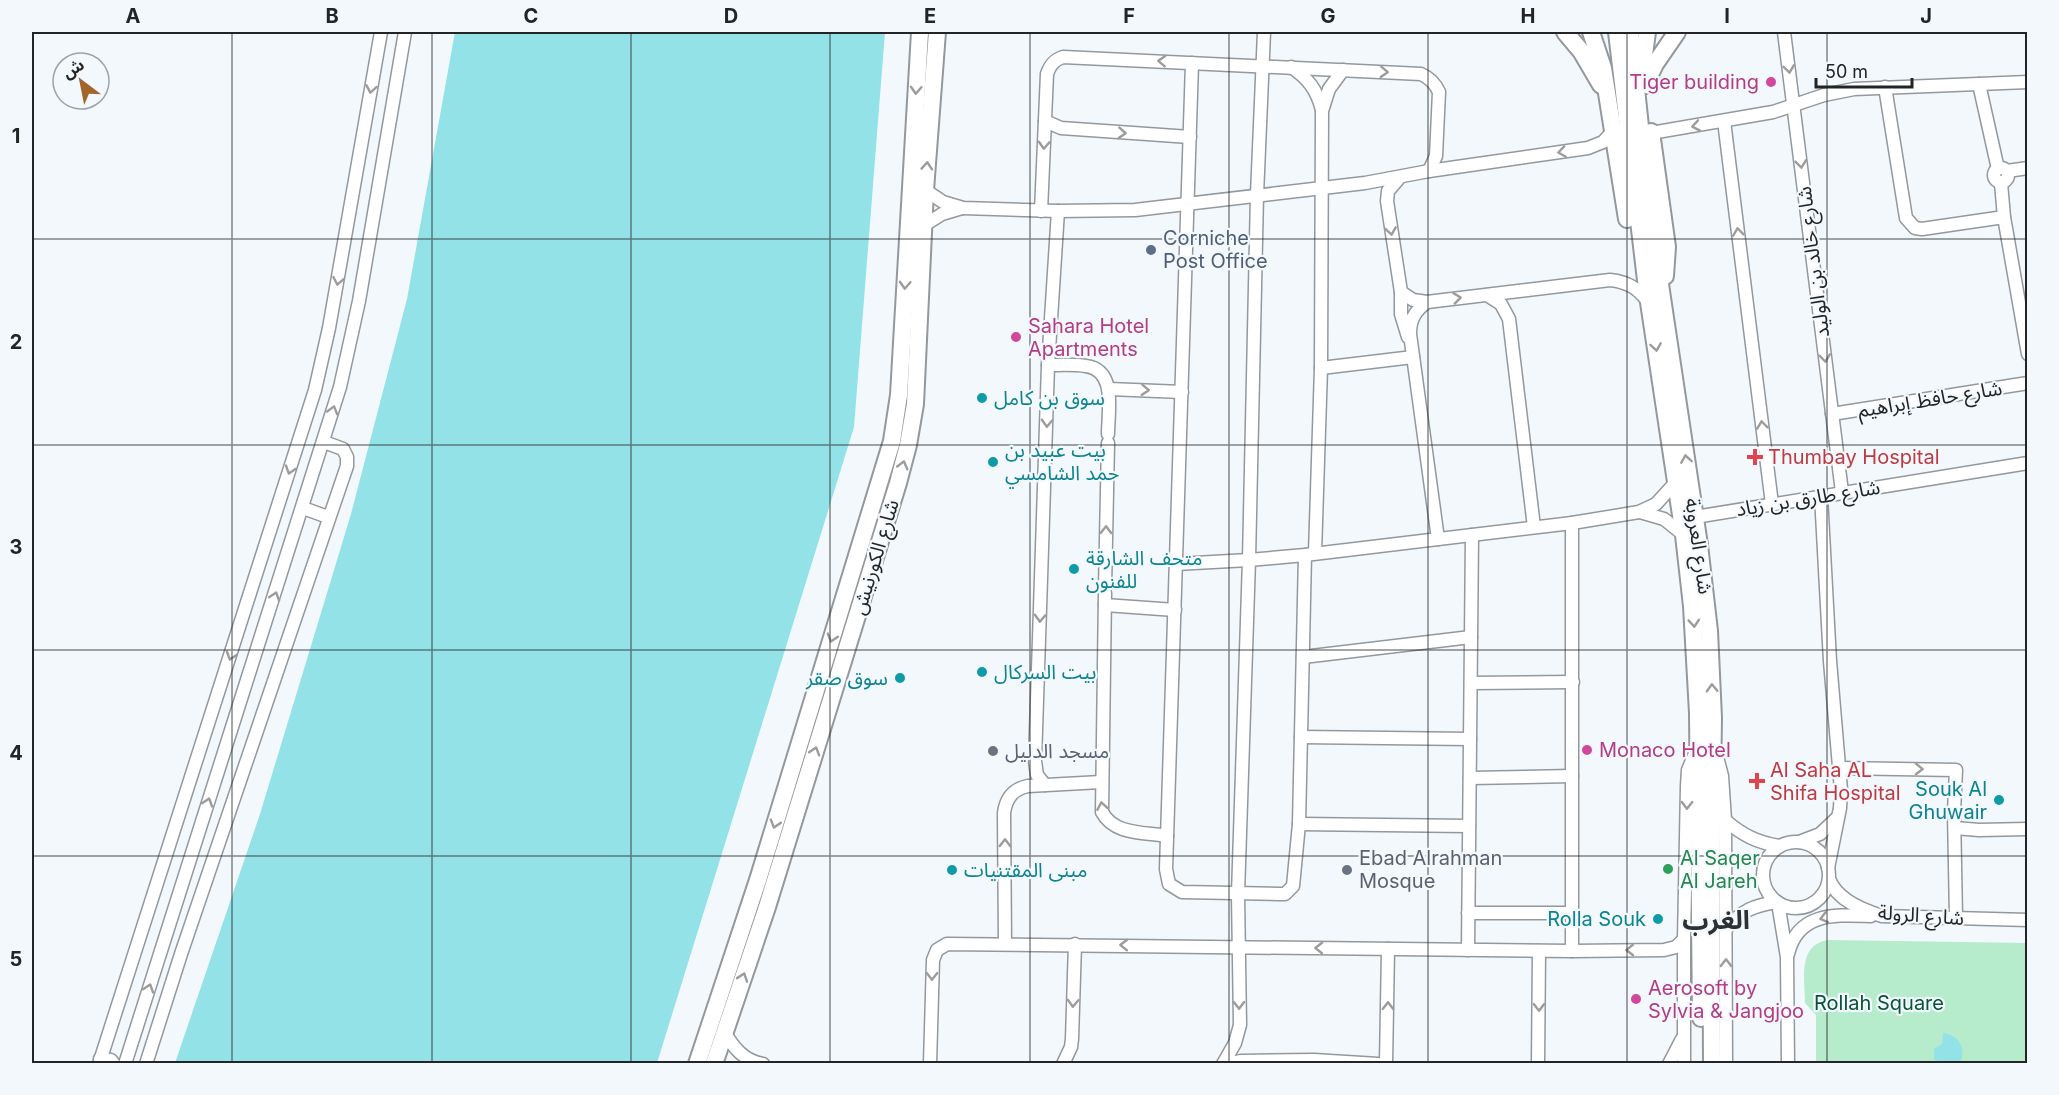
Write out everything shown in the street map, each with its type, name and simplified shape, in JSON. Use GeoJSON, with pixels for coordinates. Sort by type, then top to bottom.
{"type":"FeatureCollection","features":[{"type":"Feature","properties":{"kind":"main road","name":"شارع الكورنيش"},"geometry":{"type":"LineString","coordinates":[[697,1064],[758,880],[892,441],[899,395],[920,32]]}},
{"type":"Feature","properties":{"kind":"main road","name":"شارع الكورنيش"},"geometry":{"type":"LineString","coordinates":[[714,1064],[766,907],[905,461],[915,404],[925,190],[937,32]]}},
{"type":"Feature","properties":{"kind":"main road"},"geometry":{"type":"LineString","coordinates":[[1564,32],[1589,64],[1608,101]]}},
{"type":"Feature","properties":{"kind":"main road"},"geometry":{"type":"LineString","coordinates":[[1591,32],[1601,61],[1630,236],[1652,294]]}},
{"type":"Feature","properties":{"kind":"main road","name":"شارع العروبة"},"geometry":{"type":"LineString","coordinates":[[1617,32],[1626,63],[1652,294],[1684,535],[1705,747],[1711,857],[1712,1064]]}},
{"type":"Feature","properties":{"kind":"main road","name":"شارع العروبة"},"geometry":{"type":"LineString","coordinates":[[1626,63],[1630,32]]}},
{"type":"Feature","properties":{"kind":"main road"},"geometry":{"type":"LineString","coordinates":[[1647,32],[1644,55],[1646,84],[1667,247],[1666,270],[1652,294]]}},
{"type":"Feature","properties":{"kind":"main road"},"geometry":{"type":"LineString","coordinates":[[1646,84],[1655,64],[1677,32]]}},
{"type":"Feature","properties":{"kind":"main road","name":"شارع العروبة"},"geometry":{"type":"LineString","coordinates":[[1652,294],[1695,517],[1709,622],[1713,689],[1705,747],[1698,858],[1702,1064]]}},
{"type":"Feature","properties":{"kind":"street"},"geometry":{"type":"LineString","coordinates":[[114,1064],[111,1060],[99,1061],[315,390],[333,307],[381,32]]}},
{"type":"Feature","properties":{"kind":"street"},"geometry":{"type":"LineString","coordinates":[[125,1064],[324,442],[342,378],[356,320],[405,32]]}},
{"type":"Feature","properties":{"kind":"street"},"geometry":{"type":"LineString","coordinates":[[1225,1064],[1240,1025],[1238,894],[1249,560],[1257,195],[1264,32]]}},
{"type":"Feature","properties":{"kind":"street","name":"شارع خالد بن الوليد"},"geometry":{"type":"LineString","coordinates":[[1784,32],[1842,492]]}},
{"type":"Feature","properties":{"kind":"street"},"geometry":{"type":"LineString","coordinates":[[1041,211],[1047,74],[1049,66],[1055,60],[1063,57],[1420,74],[1435,84],[1440,101],[1437,150],[1429,171]]}},
{"type":"Feature","properties":{"kind":"street"},"geometry":{"type":"LineString","coordinates":[[1192,63],[1167,836],[1167,878],[1175,889],[1182,892],[1279,894],[1290,890],[1295,880],[1299,824],[1303,657],[1321,368],[1322,111],[1319,97],[1312,85],[1302,74],[1290,67]]}},
{"type":"Feature","properties":{"kind":"street"},"geometry":{"type":"LineString","coordinates":[[1322,111],[1329,89],[1343,70]]}},
{"type":"Feature","properties":{"kind":"street"},"geometry":{"type":"LineString","coordinates":[[1651,133],[1767,114],[1839,91],[1885,87],[2028,82]]}},
{"type":"Feature","properties":{"kind":"street"},"geometry":{"type":"LineString","coordinates":[[1979,84],[2002,174],[2004,216],[2022,292],[2028,354]]}},
{"type":"Feature","properties":{"kind":"street"},"geometry":{"type":"LineString","coordinates":[[1885,87],[1906,218],[1910,224],[1922,229],[2004,216]]}},
{"type":"Feature","properties":{"kind":"street"},"geometry":{"type":"LineString","coordinates":[[1045,121],[1061,128],[1190,137]]}},
{"type":"Feature","properties":{"kind":"street"},"geometry":{"type":"LineString","coordinates":[[1724,121],[1772,504]]}},
{"type":"Feature","properties":{"kind":"street"},"geometry":{"type":"LineString","coordinates":[[925,190],[943,202],[963,208],[1058,212],[1188,205],[1365,183],[1429,171],[1588,148],[1603,142],[1614,130]]}},
{"type":"Feature","properties":{"kind":"street"},"geometry":{"type":"LineString","coordinates":[[2002,174],[2028,168]]}},
{"type":"Feature","properties":{"kind":"street"},"geometry":{"type":"LineString","coordinates":[[1400,177],[1387,195],[1401,292],[1401,314],[1411,343]]}},
{"type":"Feature","properties":{"kind":"street"},"geometry":{"type":"LineString","coordinates":[[1365,183],[1387,195]]}},
{"type":"Feature","properties":{"kind":"street"},"geometry":{"type":"LineString","coordinates":[[923,226],[942,214],[963,208]]}},
{"type":"Feature","properties":{"kind":"street"},"geometry":{"type":"LineString","coordinates":[[1045,785],[1037,775],[1035,761],[1048,365],[1058,212]]}},
{"type":"Feature","properties":{"kind":"street"},"geometry":{"type":"LineString","coordinates":[[1401,292],[1413,300],[1427,302],[1596,281],[1622,281],[1642,293],[1652,294]]}},
{"type":"Feature","properties":{"kind":"street"},"geometry":{"type":"LineString","coordinates":[[1524,290],[1513,303],[1509,319],[1534,527]]}},
{"type":"Feature","properties":{"kind":"street"},"geometry":{"type":"LineString","coordinates":[[1487,294],[1501,304],[1509,319]]}},
{"type":"Feature","properties":{"kind":"street"},"geometry":{"type":"LineString","coordinates":[[1427,302],[1413,315],[1410,324],[1438,539]]}},
{"type":"Feature","properties":{"kind":"street"},"geometry":{"type":"LineString","coordinates":[[1321,368],[1413,357]]}},
{"type":"Feature","properties":{"kind":"street"},"geometry":{"type":"LineString","coordinates":[[1048,365],[1095,368],[1105,377],[1109,389],[1102,812],[1107,821],[1115,827],[1167,836]]}},
{"type":"Feature","properties":{"kind":"street","name":"شارع حافظ إبراهيم"},"geometry":{"type":"LineString","coordinates":[[1832,414],[2028,383]]}},
{"type":"Feature","properties":{"kind":"street"},"geometry":{"type":"LineString","coordinates":[[1109,389],[1182,392]]}},
{"type":"Feature","properties":{"kind":"street"},"geometry":{"type":"LineString","coordinates":[[146,1064],[181,954],[348,462],[343,449],[324,442]]}},
{"type":"Feature","properties":{"kind":"street","name":"شارع طارق بن زياد"},"geometry":{"type":"LineString","coordinates":[[1695,517],[2028,463]]}},
{"type":"Feature","properties":{"kind":"street"},"geometry":{"type":"LineString","coordinates":[[1176,564],[1310,554],[1572,523],[1639,512],[1656,504],[1676,482]]}},
{"type":"Feature","properties":{"kind":"street"},"geometry":{"type":"LineString","coordinates":[[1821,496],[1830,661],[1841,799],[1839,816],[1829,874],[1821,896],[1806,907],[1787,907],[1777,903],[1770,895],[1763,878],[1767,860],[1780,846],[1820,834],[1839,816]]}},
{"type":"Feature","properties":{"kind":"street"},"geometry":{"type":"LineString","coordinates":[[303,508],[328,517]]}},
{"type":"Feature","properties":{"kind":"street"},"geometry":{"type":"LineString","coordinates":[[1639,512],[1664,519],[1684,535]]}},
{"type":"Feature","properties":{"kind":"street"},"geometry":{"type":"LineString","coordinates":[[1572,523],[1572,951]]}},
{"type":"Feature","properties":{"kind":"street"},"geometry":{"type":"LineString","coordinates":[[1468,950],[1472,535]]}},
{"type":"Feature","properties":{"kind":"street"},"geometry":{"type":"LineString","coordinates":[[1105,595],[1175,610]]}},
{"type":"Feature","properties":{"kind":"street"},"geometry":{"type":"LineString","coordinates":[[1303,657],[1471,637]]}},
{"type":"Feature","properties":{"kind":"street"},"geometry":{"type":"LineString","coordinates":[[1471,683],[1573,682]]}},
{"type":"Feature","properties":{"kind":"street"},"geometry":{"type":"LineString","coordinates":[[1301,737],[1470,739]]}},
{"type":"Feature","properties":{"kind":"street"},"geometry":{"type":"LineString","coordinates":[[1684,1064],[1687,778],[1691,762],[1705,747],[1722,776],[1725,820],[1726,1064]]}},
{"type":"Feature","properties":{"kind":"street"},"geometry":{"type":"LineString","coordinates":[[1840,768],[1956,770],[1956,918]]}},
{"type":"Feature","properties":{"kind":"street"},"geometry":{"type":"LineString","coordinates":[[1470,778],[1572,776]]}},
{"type":"Feature","properties":{"kind":"street"},"geometry":{"type":"LineString","coordinates":[[1005,944],[1005,805],[1013,792],[1020,788],[1101,782]]}},
{"type":"Feature","properties":{"kind":"street"},"geometry":{"type":"LineString","coordinates":[[1725,820],[1743,835],[1780,846]]}},
{"type":"Feature","properties":{"kind":"street"},"geometry":{"type":"LineString","coordinates":[[1299,824],[1469,826]]}},
{"type":"Feature","properties":{"kind":"street"},"geometry":{"type":"LineString","coordinates":[[1955,828],[2028,829]]}},
{"type":"Feature","properties":{"kind":"street"},"geometry":{"type":"LineString","coordinates":[[1799,842],[1821,853],[1829,874]]}},
{"type":"Feature","properties":{"kind":"street","name":"شارع الرولة"},"geometry":{"type":"LineString","coordinates":[[1829,874],[1832,887],[1846,900],[1863,910],[1882,916],[2028,920]]}},
{"type":"Feature","properties":{"kind":"street"},"geometry":{"type":"LineString","coordinates":[[1726,929],[1733,920],[1751,907],[1777,903]]}},
{"type":"Feature","properties":{"kind":"street"},"geometry":{"type":"LineString","coordinates":[[1777,903],[1787,957],[1788,1064]]}},
{"type":"Feature","properties":{"kind":"street"},"geometry":{"type":"LineString","coordinates":[[1468,913],[1571,913]]}},
{"type":"Feature","properties":{"kind":"street"},"geometry":{"type":"LineString","coordinates":[[1787,957],[1798,934],[1819,918],[1836,915],[1882,916]]}},
{"type":"Feature","properties":{"kind":"street"},"geometry":{"type":"LineString","coordinates":[[930,1064],[933,960],[937,950],[947,944],[1572,951],[1664,950],[1676,947],[1684,939]]}},
{"type":"Feature","properties":{"kind":"street"},"geometry":{"type":"LineString","coordinates":[[1063,1064],[1072,1039],[1075,945]]}},
{"type":"Feature","properties":{"kind":"street"},"geometry":{"type":"LineString","coordinates":[[162,947],[181,954]]}},
{"type":"Feature","properties":{"kind":"street"},"geometry":{"type":"LineString","coordinates":[[1383,949],[1386,1064]]}},
{"type":"Feature","properties":{"kind":"street"},"geometry":{"type":"LineString","coordinates":[[1538,1064],[1539,951]]}},
{"type":"Feature","properties":{"kind":"street"},"geometry":{"type":"LineString","coordinates":[[141,1013],[160,1018]]}},
{"type":"Feature","properties":{"kind":"street"},"geometry":{"type":"LineString","coordinates":[[724,1032],[734,1047],[745,1057],[763,1064]]}},
{"type":"Feature","properties":{"kind":"street"},"geometry":{"type":"LineString","coordinates":[[1669,1064],[1677,1052],[1683,1035]]}},
{"type":"Feature","properties":{"kind":"street"},"geometry":{"type":"LineString","coordinates":[[1781,1064],[1788,1048]]}},
{"type":"Feature","properties":{"kind":"street"},"geometry":{"type":"LineString","coordinates":[[1225,1064],[1241,1061],[1314,1060],[1378,1064]]}},
{"type":"Feature","properties":{"kind":"green space","name":"Rollah Square"},"geometry":{"type":"Polygon","coordinates":[[[1828,940],[2027,943],[2027,1063],[1816,1063],[1816,1015],[1805,1003],[1804,974],[1807,956],[1811,949],[1818,943],[1828,940]]]}},
{"type":"Feature","properties":{"kind":"water"},"geometry":{"type":"Polygon","coordinates":[[[455,32],[885,32],[854,427],[657,1063],[175,1063],[260,814],[351,514],[407,299],[455,32]]]}},
{"type":"Feature","properties":{"kind":"water"},"geometry":{"type":"Polygon","coordinates":[[[1943,1033],[1953,1036],[1960,1043],[1963,1052],[1960,1063],[1940,1063],[1934,1059],[1934,1049],[1942,1044],[1943,1033]]]}},
{"type":"Feature","properties":{"kind":"place","name":"Tiger building"},"geometry":{"type":"Point","coordinates":[1771,82]}},
{"type":"Feature","properties":{"kind":"place","name":"Corniche Post Office"},"geometry":{"type":"Point","coordinates":[1151,250]}},
{"type":"Feature","properties":{"kind":"place","name":"Sahara Hotel Apartments"},"geometry":{"type":"Point","coordinates":[1016,337]}},
{"type":"Feature","properties":{"kind":"place","name":"سوق بن كامل"},"geometry":{"type":"Point","coordinates":[982,398]}},
{"type":"Feature","properties":{"kind":"place","name":"Thumbay Hospital"},"geometry":{"type":"Point","coordinates":[1755,457]}},
{"type":"Feature","properties":{"kind":"place","name":"بيت عبيد بن حمد الشامسي"},"geometry":{"type":"Point","coordinates":[993,462]}},
{"type":"Feature","properties":{"kind":"place","name":"متحف الشارقة للفنون"},"geometry":{"type":"Point","coordinates":[1074,569]}},
{"type":"Feature","properties":{"kind":"place","name":"بيت السركال"},"geometry":{"type":"Point","coordinates":[982,672]}},
{"type":"Feature","properties":{"kind":"place","name":"سوق صقر"},"geometry":{"type":"Point","coordinates":[900,678]}},
{"type":"Feature","properties":{"kind":"place","name":"Monaco Hotel"},"geometry":{"type":"Point","coordinates":[1587,750]}},
{"type":"Feature","properties":{"kind":"place","name":"مسجد الدليل"},"geometry":{"type":"Point","coordinates":[993,751]}},
{"type":"Feature","properties":{"kind":"place","name":"Al Saha AL Shifa Hospital"},"geometry":{"type":"Point","coordinates":[1757,781]}},
{"type":"Feature","properties":{"kind":"place","name":"Souk Al Ghuwair"},"geometry":{"type":"Point","coordinates":[1999,800]}},
{"type":"Feature","properties":{"kind":"place","name":"Al Saqer Al Jareh"},"geometry":{"type":"Point","coordinates":[1668,869]}},
{"type":"Feature","properties":{"kind":"place","name":"مبنى المقتنيات"},"geometry":{"type":"Point","coordinates":[952,870]}},
{"type":"Feature","properties":{"kind":"place","name":"Ebad Alrahman Mosque"},"geometry":{"type":"Point","coordinates":[1347,870]}},
{"type":"Feature","properties":{"kind":"place","name":"Rolla Souk"},"geometry":{"type":"Point","coordinates":[1658,919]}},
{"type":"Feature","properties":{"kind":"place","name":"Aerosoft by Sylvia & Jangjoo"},"geometry":{"type":"Point","coordinates":[1636,999]}},
{"type":"Feature","properties":{"kind":"district","name":"الغرب"},"geometry":{"type":"Point","coordinates":[1716,920]}}]}
